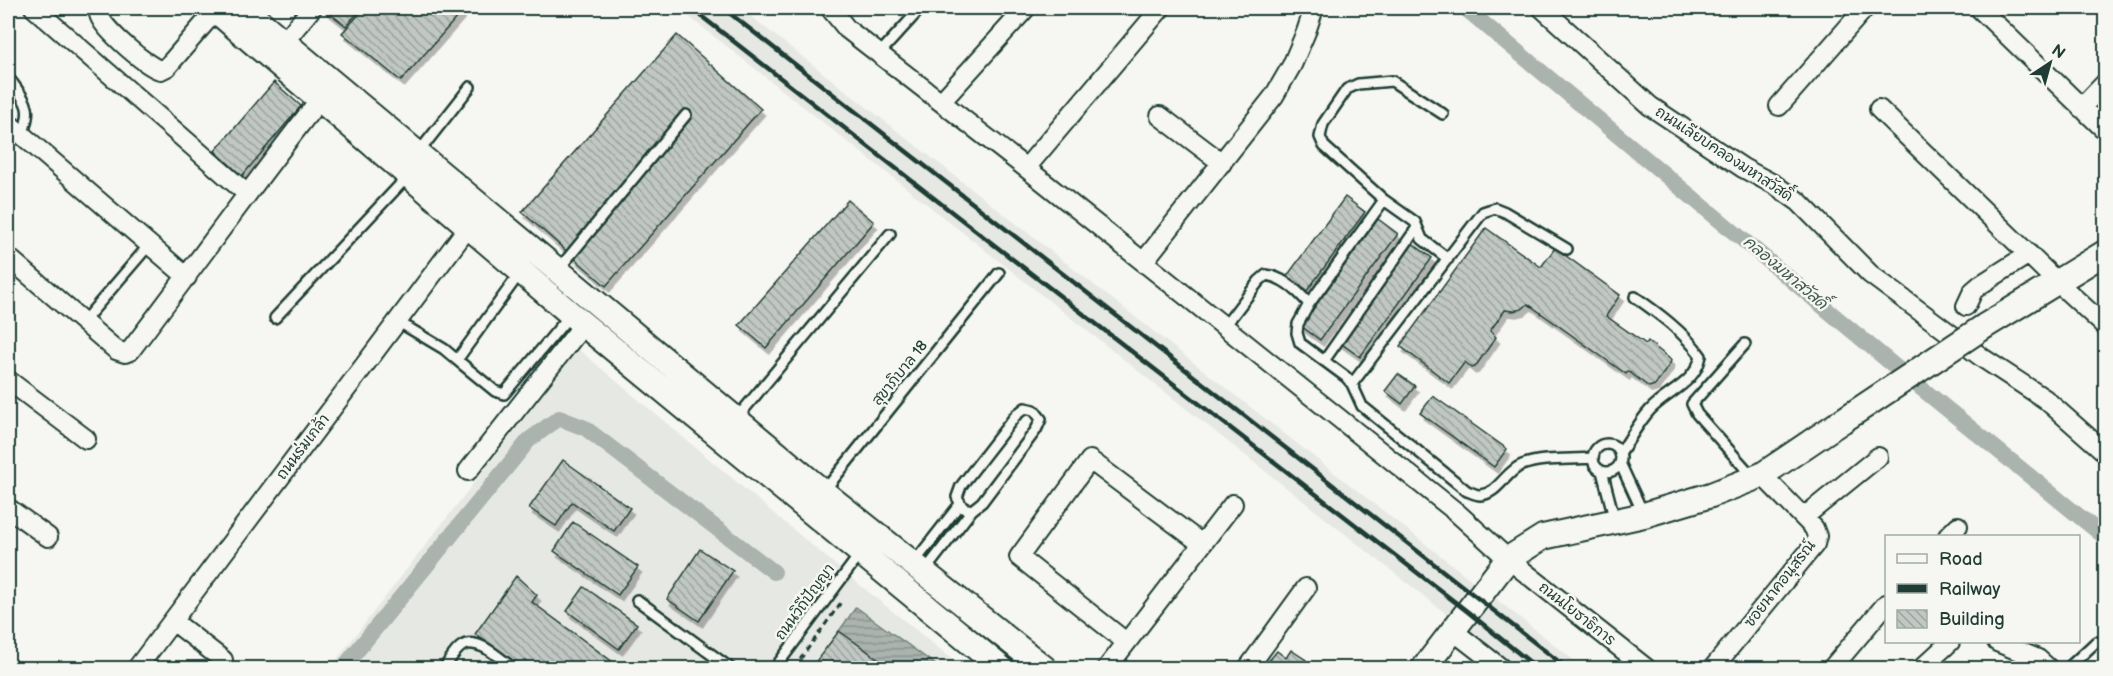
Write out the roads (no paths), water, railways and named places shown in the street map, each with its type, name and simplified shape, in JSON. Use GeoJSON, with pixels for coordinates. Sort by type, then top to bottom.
{"type":"FeatureCollection","features":[{"type":"Feature","properties":{"kind":"main road"},"geometry":{"type":"LineString","coordinates":[[243,8],[284,42],[326,91]]}},
{"type":"Feature","properties":{"kind":"main road"},"geometry":{"type":"LineString","coordinates":[[215,9],[326,91],[413,164],[558,270],[823,492],[1044,669]]}},
{"type":"Feature","properties":{"kind":"main road"},"geometry":{"type":"LineString","coordinates":[[413,164],[468,226],[999,668]]}},
{"type":"Feature","properties":{"kind":"main road"},"geometry":{"type":"LineString","coordinates":[[1431,663],[1452,630],[1508,559],[1543,537],[1644,515],[1711,495],[1758,476],[1985,326],[2106,252]]}},
{"type":"Feature","properties":{"kind":"street"},"geometry":{"type":"LineString","coordinates":[[34,8],[246,193]]}},
{"type":"Feature","properties":{"kind":"street"},"geometry":{"type":"LineString","coordinates":[[98,8],[99,16],[108,29],[150,65],[161,70],[167,68],[215,9]]}},
{"type":"Feature","properties":{"kind":"street"},"geometry":{"type":"LineString","coordinates":[[284,42],[312,8]]}},
{"type":"Feature","properties":{"kind":"street","name":"ถนนโยธาธิการ"},"geometry":{"type":"LineString","coordinates":[[830,8],[847,29],[1026,168],[1455,511],[1508,559],[1646,669]]}},
{"type":"Feature","properties":{"kind":"street"},"geometry":{"type":"LineString","coordinates":[[940,102],[1026,8]]}},
{"type":"Feature","properties":{"kind":"street"},"geometry":{"type":"LineString","coordinates":[[1026,168],[1161,8]]}},
{"type":"Feature","properties":{"kind":"street"},"geometry":{"type":"LineString","coordinates":[[1145,264],[1148,256],[1274,96],[1292,65],[1314,8]]}},
{"type":"Feature","properties":{"kind":"street","name":"ถนนเลียบคลองมหาสวัสดิ์"},"geometry":{"type":"LineString","coordinates":[[1542,8],[1650,106],[1799,202],[1870,274],[1975,352],[2045,399],[2106,453]]}},
{"type":"Feature","properties":{"kind":"street"},"geometry":{"type":"LineString","coordinates":[[1779,106],[1865,8]]}},
{"type":"Feature","properties":{"kind":"street"},"geometry":{"type":"LineString","coordinates":[[1979,8],[2106,131]]}},
{"type":"Feature","properties":{"kind":"street"},"geometry":{"type":"LineString","coordinates":[[2081,108],[2106,82]]}},
{"type":"Feature","properties":{"kind":"street"},"geometry":{"type":"LineString","coordinates":[[8,257],[116,350],[125,353],[130,351],[246,193],[326,91]]}},
{"type":"Feature","properties":{"kind":"street"},"geometry":{"type":"LineString","coordinates":[[1879,109],[2106,327]]}},
{"type":"Feature","properties":{"kind":"street"},"geometry":{"type":"LineString","coordinates":[[1160,117],[1222,163]]}},
{"type":"Feature","properties":{"kind":"street"},"geometry":{"type":"LineString","coordinates":[[8,123],[186,277]]}},
{"type":"Feature","properties":{"kind":"street","name":"ถนนร่มเกล้า"},"geometry":{"type":"LineString","coordinates":[[137,669],[468,226]]}},
{"type":"Feature","properties":{"kind":"street"},"geometry":{"type":"LineString","coordinates":[[1966,306],[1973,291],[1980,285],[2029,254]]}},
{"type":"Feature","properties":{"kind":"street"},"geometry":{"type":"LineString","coordinates":[[468,471],[577,319]]}},
{"type":"Feature","properties":{"kind":"street"},"geometry":{"type":"LineString","coordinates":[[8,380],[86,439]]}},
{"type":"Feature","properties":{"kind":"street"},"geometry":{"type":"LineString","coordinates":[[1804,517],[1878,457]]}},
{"type":"Feature","properties":{"kind":"street"},"geometry":{"type":"LineString","coordinates":[[1126,642],[1019,557],[1090,460],[1202,544]]}},
{"type":"Feature","properties":{"kind":"street","name":"ซอยนาคอนุสรณ์"},"geometry":{"type":"LineString","coordinates":[[1713,669],[1815,544],[1817,536],[1814,528],[1804,517],[1758,476]]}},
{"type":"Feature","properties":{"kind":"street"},"geometry":{"type":"LineString","coordinates":[[1107,669],[1233,504]]}},
{"type":"Feature","properties":{"kind":"street"},"geometry":{"type":"LineString","coordinates":[[8,507],[48,537]]}},
{"type":"Feature","properties":{"kind":"street"},"geometry":{"type":"LineString","coordinates":[[1248,669],[1306,588]]}},
{"type":"Feature","properties":{"kind":"street"},"geometry":{"type":"LineString","coordinates":[[1832,669],[1885,606]]}},
{"type":"Feature","properties":{"kind":"street"},"geometry":{"type":"LineString","coordinates":[[173,621],[223,660]]}},
{"type":"Feature","properties":{"kind":"street"},"geometry":{"type":"LineString","coordinates":[[1452,630],[1501,669]]}},
{"type":"Feature","properties":{"kind":"street"},"geometry":{"type":"LineString","coordinates":[[1922,669],[1949,643]]}},
{"type":"Feature","properties":{"kind":"street"},"geometry":{"type":"LineString","coordinates":[[1999,643],[2038,659],[2048,669]]}},
{"type":"Feature","properties":{"kind":"lane"},"geometry":{"type":"LineString","coordinates":[[879,54],[921,8]]}},
{"type":"Feature","properties":{"kind":"lane"},"geometry":{"type":"LineString","coordinates":[[11,81],[26,101],[29,112],[22,135]]}},
{"type":"Feature","properties":{"kind":"lane"},"geometry":{"type":"LineString","coordinates":[[1443,114],[1392,81],[1358,84],[1347,89],[1323,124],[1320,136],[1324,146],[1384,200],[1415,222],[1422,239],[1448,259]]}},
{"type":"Feature","properties":{"kind":"lane"},"geometry":{"type":"LineString","coordinates":[[275,318],[413,164],[470,87]]}},
{"type":"Feature","properties":{"kind":"lane"},"geometry":{"type":"LineString","coordinates":[[558,270],[686,116]]}},
{"type":"Feature","properties":{"kind":"lane"},"geometry":{"type":"LineString","coordinates":[[1384,200],[1309,304],[1298,324],[1297,333],[1300,343],[1346,377],[1352,384],[1362,406],[1467,491],[1480,495],[1493,490],[1506,475],[1519,466],[1538,460],[1568,461],[1593,458]]}},
{"type":"Feature","properties":{"kind":"lane"},"geometry":{"type":"LineString","coordinates":[[1352,384],[1484,212],[1494,208],[1505,212],[1567,249]]}},
{"type":"Feature","properties":{"kind":"lane"},"geometry":{"type":"LineString","coordinates":[[1324,361],[1416,229]]}},
{"type":"Feature","properties":{"kind":"lane"},"geometry":{"type":"LineString","coordinates":[[736,420],[890,234]]}},
{"type":"Feature","properties":{"kind":"lane"},"geometry":{"type":"LineString","coordinates":[[83,322],[149,244]]}},
{"type":"Feature","properties":{"kind":"lane"},"geometry":{"type":"LineString","coordinates":[[457,360],[521,271]]}},
{"type":"Feature","properties":{"kind":"lane","name":"สุขาภิบาล 18"},"geometry":{"type":"LineString","coordinates":[[823,492],[999,273]]}},
{"type":"Feature","properties":{"kind":"lane"},"geometry":{"type":"LineString","coordinates":[[1224,327],[1266,275],[1277,276],[1302,295],[1309,304]]}},
{"type":"Feature","properties":{"kind":"lane"},"geometry":{"type":"LineString","coordinates":[[1635,297],[1660,315],[1694,345],[1701,356],[1699,365],[1689,380],[1651,409],[1620,453],[1620,463],[1644,515]]}},
{"type":"Feature","properties":{"kind":"lane"},"geometry":{"type":"LineString","coordinates":[[397,321],[444,350],[495,391],[504,394],[577,319]]}},
{"type":"Feature","properties":{"kind":"lane"},"geometry":{"type":"LineString","coordinates":[[1745,344],[1692,404],[1696,414],[1758,476]]}},
{"type":"Feature","properties":{"kind":"lane"},"geometry":{"type":"LineString","coordinates":[[918,568],[982,502],[1036,430],[1041,419],[1034,410],[1024,408],[1016,415],[961,486],[957,496],[960,504],[972,510]]}},
{"type":"Feature","properties":{"kind":"lane"},"geometry":{"type":"LineString","coordinates":[[1615,521],[1602,471],[1594,464],[1593,458],[1594,453],[1602,445],[1613,445],[1620,453]]}},
{"type":"Feature","properties":{"kind":"lane"},"geometry":{"type":"LineString","coordinates":[[1602,471],[1613,471],[1620,463]]}},
{"type":"Feature","properties":{"kind":"lane"},"geometry":{"type":"LineString","coordinates":[[918,568],[960,504]]}},
{"type":"Feature","properties":{"kind":"lane","name":"ถนนวิถีปัญญา"},"geometry":{"type":"LineString","coordinates":[[775,669],[860,554]]}},
{"type":"Feature","properties":{"kind":"lane"},"geometry":{"type":"LineString","coordinates":[[637,600],[730,669]]}},
{"type":"Feature","properties":{"kind":"lane"},"geometry":{"type":"LineString","coordinates":[[2068,669],[2096,642]]}},
{"type":"Feature","properties":{"kind":"lane"},"geometry":{"type":"LineString","coordinates":[[444,669],[462,646],[471,643],[482,646],[513,669]]}},
{"type":"Feature","properties":{"kind":"waterway","name":"คลองมหาสวัสดิ์"},"geometry":{"type":"LineString","coordinates":[[1465,8],[1910,379],[2106,538]]}},
{"type":"Feature","properties":{"kind":"waterway"},"geometry":{"type":"LineString","coordinates":[[343,668],[529,440],[559,418],[585,428],[774,572]]}},
{"type":"Feature","properties":{"kind":"railway"},"geometry":{"type":"LineString","coordinates":[[691,8],[1537,668]]}},
{"type":"Feature","properties":{"kind":"railway"},"geometry":{"type":"LineString","coordinates":[[723,8],[1567,668]]}}]}
